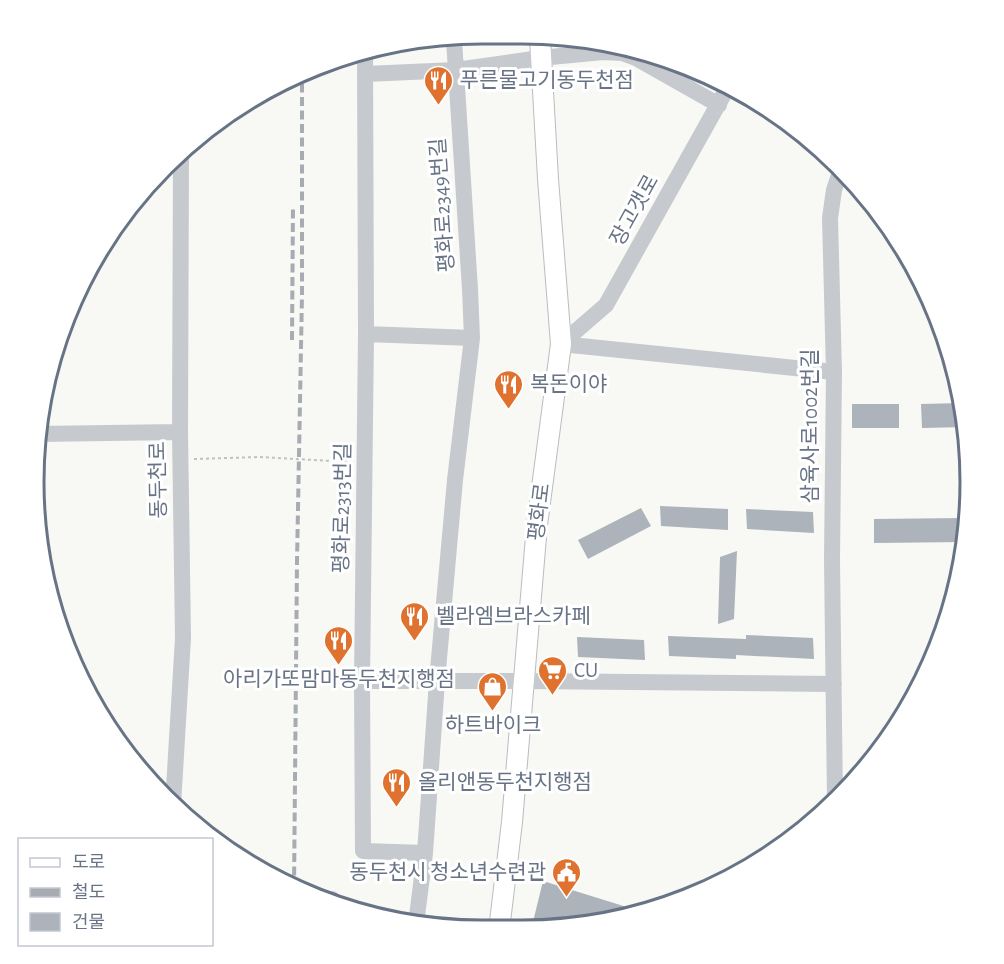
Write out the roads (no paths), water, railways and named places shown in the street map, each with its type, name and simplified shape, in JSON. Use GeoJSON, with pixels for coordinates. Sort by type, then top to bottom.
{"type":"FeatureCollection","features":[{"type":"Feature","properties":{"kind":"main road","name":"평화로"},"geometry":{"type":"LineString","coordinates":[[500,920],[512,822],[537,525],[561,344],[540,44]]}},
{"type":"Feature","properties":{"kind":"street","name":"평화로2349번길"},"geometry":{"type":"LineString","coordinates":[[454,44],[472,338]]}},
{"type":"Feature","properties":{"kind":"street"},"geometry":{"type":"LineString","coordinates":[[365,74],[456,69],[540,58],[610,52]]}},
{"type":"Feature","properties":{"kind":"street"},"geometry":{"type":"LineString","coordinates":[[365,59],[366,334],[472,338],[455,480],[437,681],[425,853],[417,916]]}},
{"type":"Feature","properties":{"kind":"street"},"geometry":{"type":"LineString","coordinates":[[637,59],[719,105]]}},
{"type":"Feature","properties":{"kind":"street","name":"장고갯로"},"geometry":{"type":"LineString","coordinates":[[561,344],[606,305],[725,94]]}},
{"type":"Feature","properties":{"kind":"street","name":"동두천로"},"geometry":{"type":"LineString","coordinates":[[174,794],[183,638],[180,432],[181,163]]}},
{"type":"Feature","properties":{"kind":"street","name":"삼육사로1002번길"},"geometry":{"type":"LineString","coordinates":[[835,789],[832,560],[834,372],[830,218],[838,178]]}},
{"type":"Feature","properties":{"kind":"street","name":"평화로2313번길"},"geometry":{"type":"LineString","coordinates":[[366,334],[362,681],[363,850],[425,853]]}},
{"type":"Feature","properties":{"kind":"street"},"geometry":{"type":"LineString","coordinates":[[561,344],[834,372]]}},
{"type":"Feature","properties":{"kind":"street"},"geometry":{"type":"LineString","coordinates":[[46,434],[180,432]]}},
{"type":"Feature","properties":{"kind":"street"},"geometry":{"type":"LineString","coordinates":[[362,681],[834,684]]}},
{"type":"Feature","properties":{"kind":"railway"},"geometry":{"type":"LineString","coordinates":[[294,878],[302,294],[302,83]]}},
{"type":"Feature","properties":{"kind":"railway"},"geometry":{"type":"LineString","coordinates":[[292,340],[293,205]]}},
{"type":"Feature","properties":{"kind":"place","name":"푸른물고기동두천점"},"geometry":{"type":"Point","coordinates":[439,106]}},
{"type":"Feature","properties":{"kind":"place","name":"복돈이야"},"geometry":{"type":"Point","coordinates":[509,410]}},
{"type":"Feature","properties":{"kind":"place","name":"벨라엠브라스카페"},"geometry":{"type":"Point","coordinates":[415,642]}},
{"type":"Feature","properties":{"kind":"place","name":"아리가또맘마동두천지행점"},"geometry":{"type":"Point","coordinates":[339,666]}},
{"type":"Feature","properties":{"kind":"place","name":"CU"},"geometry":{"type":"Point","coordinates":[553,696]}},
{"type":"Feature","properties":{"kind":"place","name":"하트바이크"},"geometry":{"type":"Point","coordinates":[493,712]}},
{"type":"Feature","properties":{"kind":"place","name":"올리앤동두천지행점"},"geometry":{"type":"Point","coordinates":[397,808]}},
{"type":"Feature","properties":{"kind":"place","name":"동두천시 청소년수련관"},"geometry":{"type":"Point","coordinates":[567,898]}}]}
